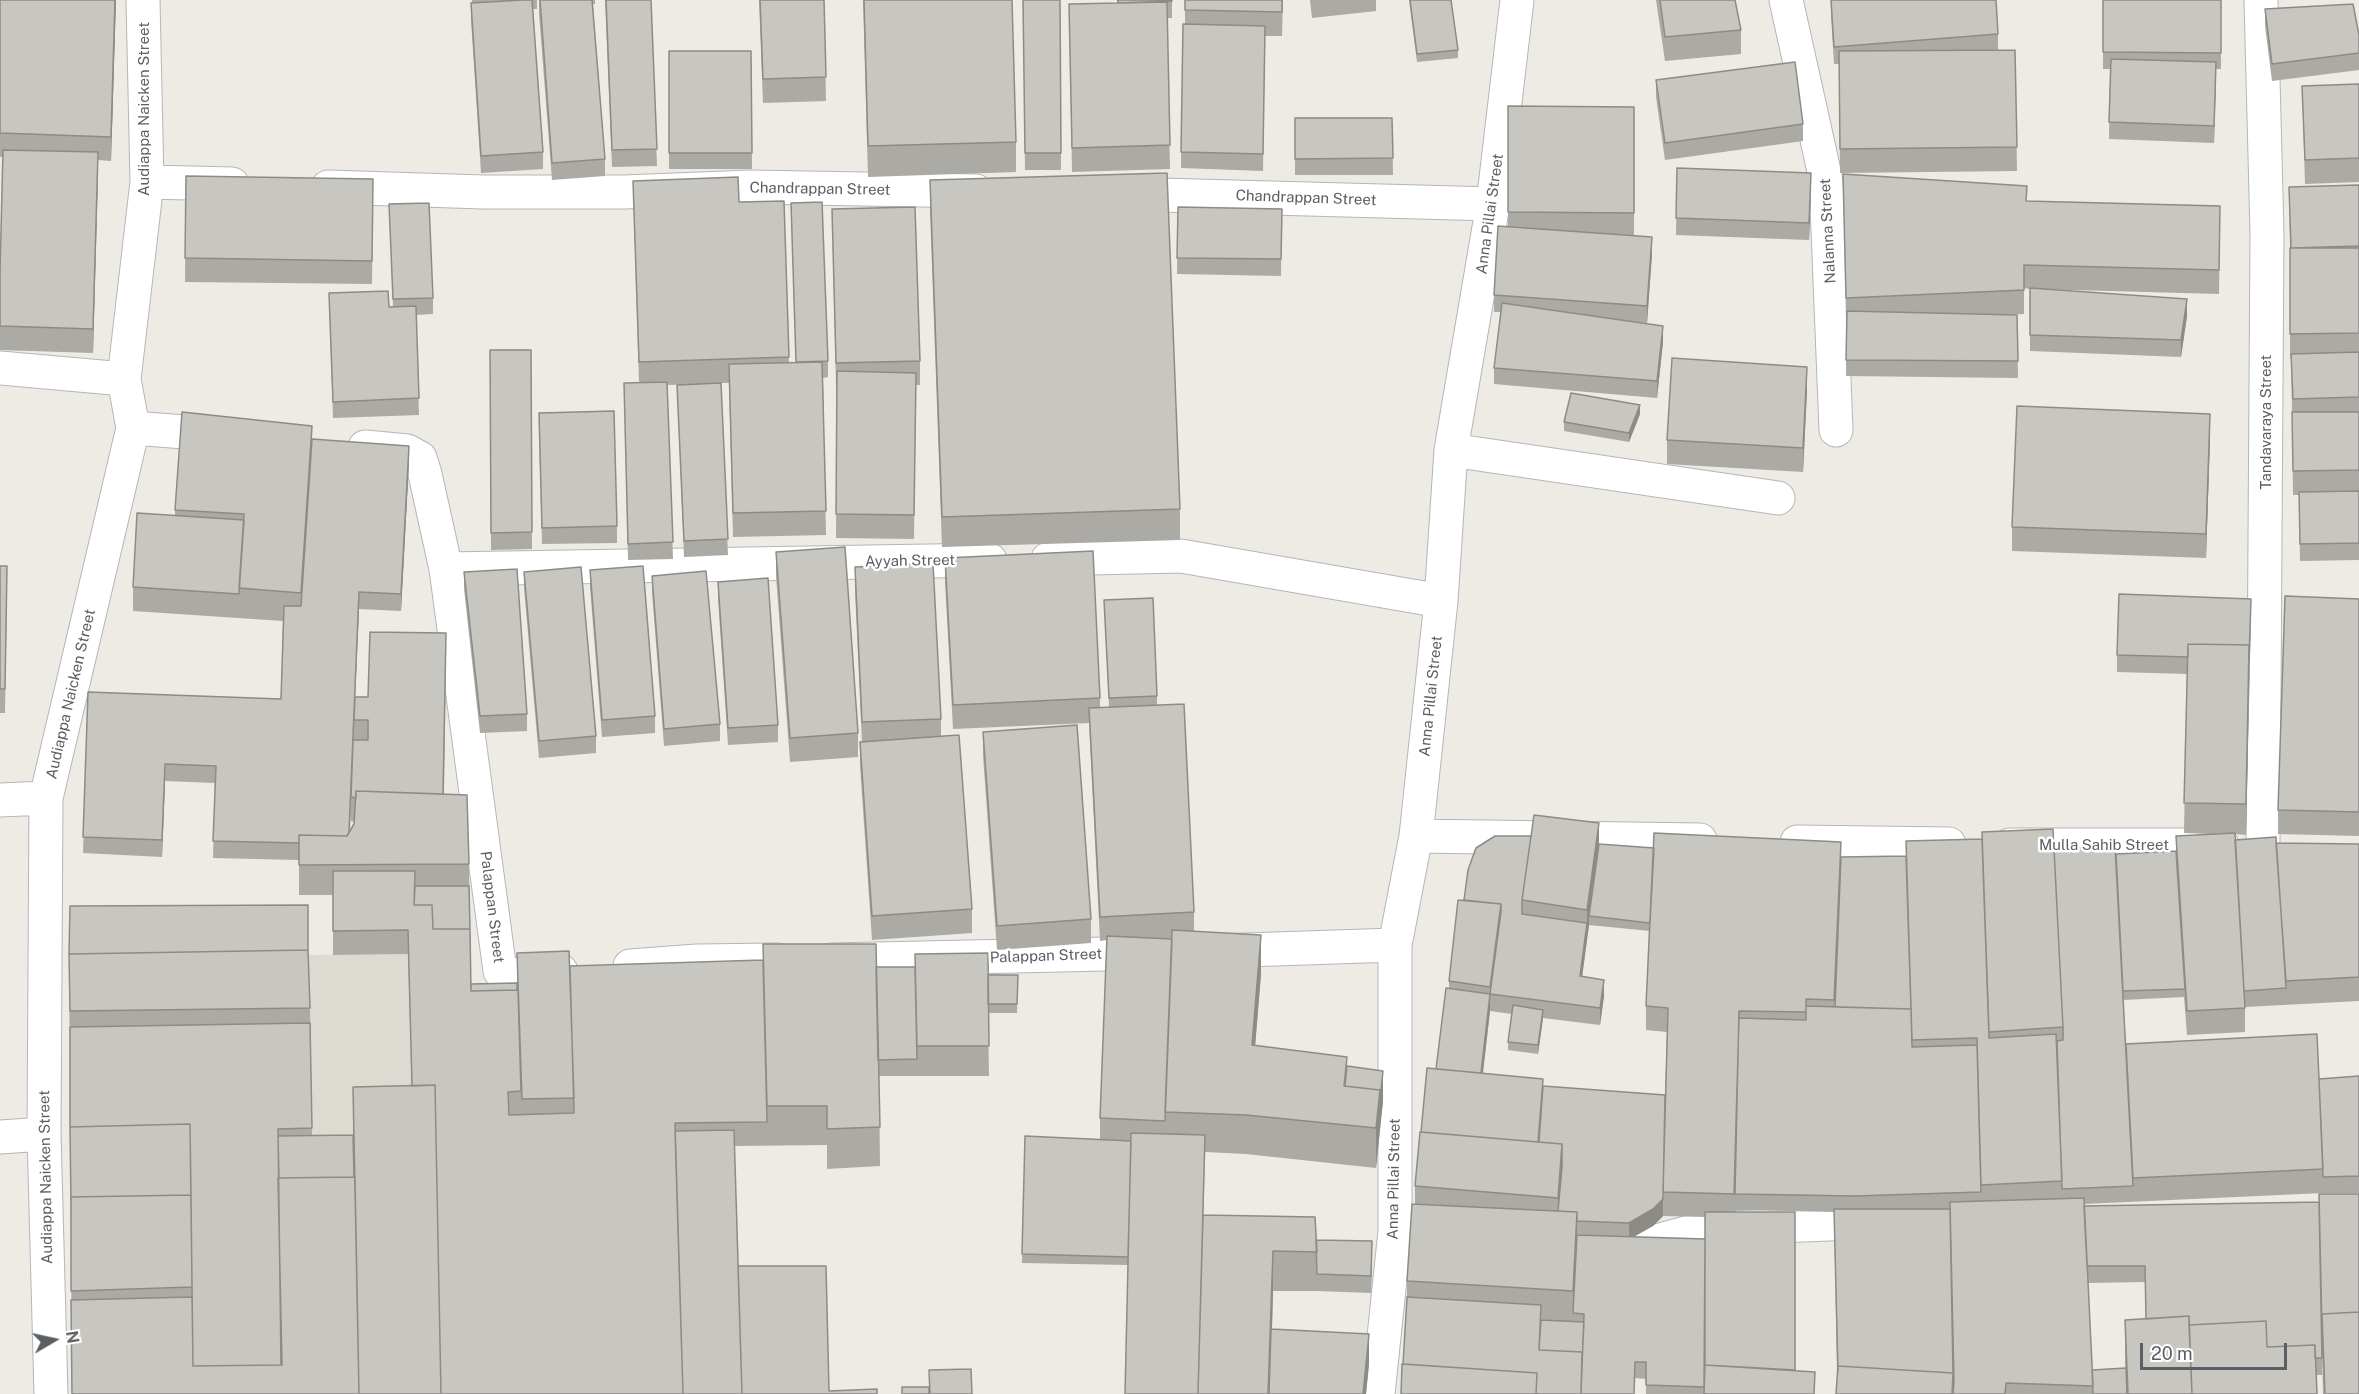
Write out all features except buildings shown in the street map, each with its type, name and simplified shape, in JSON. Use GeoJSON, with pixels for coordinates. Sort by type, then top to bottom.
{"type":"FeatureCollection","features":[{"type":"Feature","properties":{"kind":"street","name":"Audiappa Naicken Street"},"geometry":{"type":"LineString","coordinates":[[51,1394],[44,1134],[46,798],[133,428],[124,379],[147,182],[143,0]]}},
{"type":"Feature","properties":{"kind":"street","name":"Anna Pillai Street"},"geometry":{"type":"LineString","coordinates":[[1378,1394],[1395,1231],[1395,945],[1416,836],[1441,601],[1451,450],[1493,204],[1517,0]]}},
{"type":"Feature","properties":{"kind":"street","name":"Nalanna Street"},"geometry":{"type":"LineString","coordinates":[[1786,0],[1826,180],[1836,430]]}},
{"type":"Feature","properties":{"kind":"street","name":"Tandavaraya Street"},"geometry":{"type":"LineString","coordinates":[[2261,0],[2267,234],[2263,845]]}},
{"type":"Feature","properties":{"kind":"street"},"geometry":{"type":"LineString","coordinates":[[147,182],[263,185]]}},
{"type":"Feature","properties":{"kind":"street","name":"Chandrappan Street"},"geometry":{"type":"LineString","coordinates":[[298,186],[484,192],[624,192],[750,187],[1011,192]]}},
{"type":"Feature","properties":{"kind":"street","name":"Chandrappan Street"},"geometry":{"type":"LineString","coordinates":[[1094,193],[1493,204]]}},
{"type":"Feature","properties":{"kind":"street"},"geometry":{"type":"LineString","coordinates":[[0,368],[124,379]]}},
{"type":"Feature","properties":{"kind":"street"},"geometry":{"type":"LineString","coordinates":[[133,428],[252,438]]}},
{"type":"Feature","properties":{"kind":"street","name":"Palappan Street"},"geometry":{"type":"LineString","coordinates":[[336,445],[407,451],[420,458],[446,569],[500,971],[511,975],[697,961],[931,959],[1395,945]]}},
{"type":"Feature","properties":{"kind":"street"},"geometry":{"type":"LineString","coordinates":[[1451,450],[1779,498]]}},
{"type":"Feature","properties":{"kind":"street","name":"Ayyah Street"},"geometry":{"type":"LineString","coordinates":[[446,569],[1180,556],[1441,601]]}},
{"type":"Feature","properties":{"kind":"street"},"geometry":{"type":"LineString","coordinates":[[0,800],[46,798]]}},
{"type":"Feature","properties":{"kind":"street"},"geometry":{"type":"LineString","coordinates":[[1416,836],[1726,841]]}},
{"type":"Feature","properties":{"kind":"street","name":"Mulla Sahib Street"},"geometry":{"type":"LineString","coordinates":[[1762,841],[2295,846]]}},
{"type":"Feature","properties":{"kind":"street"},"geometry":{"type":"LineString","coordinates":[[0,1137],[44,1134]]}},
{"type":"Feature","properties":{"kind":"street"},"geometry":{"type":"LineString","coordinates":[[1593,1242],[1638,1244],[1701,1229],[1733,1226],[1910,1221]]}},
{"type":"Feature","properties":{"kind":"street"},"geometry":{"type":"LineString","coordinates":[[1395,1231],[1430,1233]]}},
{"type":"Feature","properties":{"kind":"shaded area"},"geometry":{"type":"Polygon","coordinates":[[[408,954],[471,1015],[518,1014],[354,1152],[70,1157],[70,1051],[308,955],[408,954]]]}}]}
